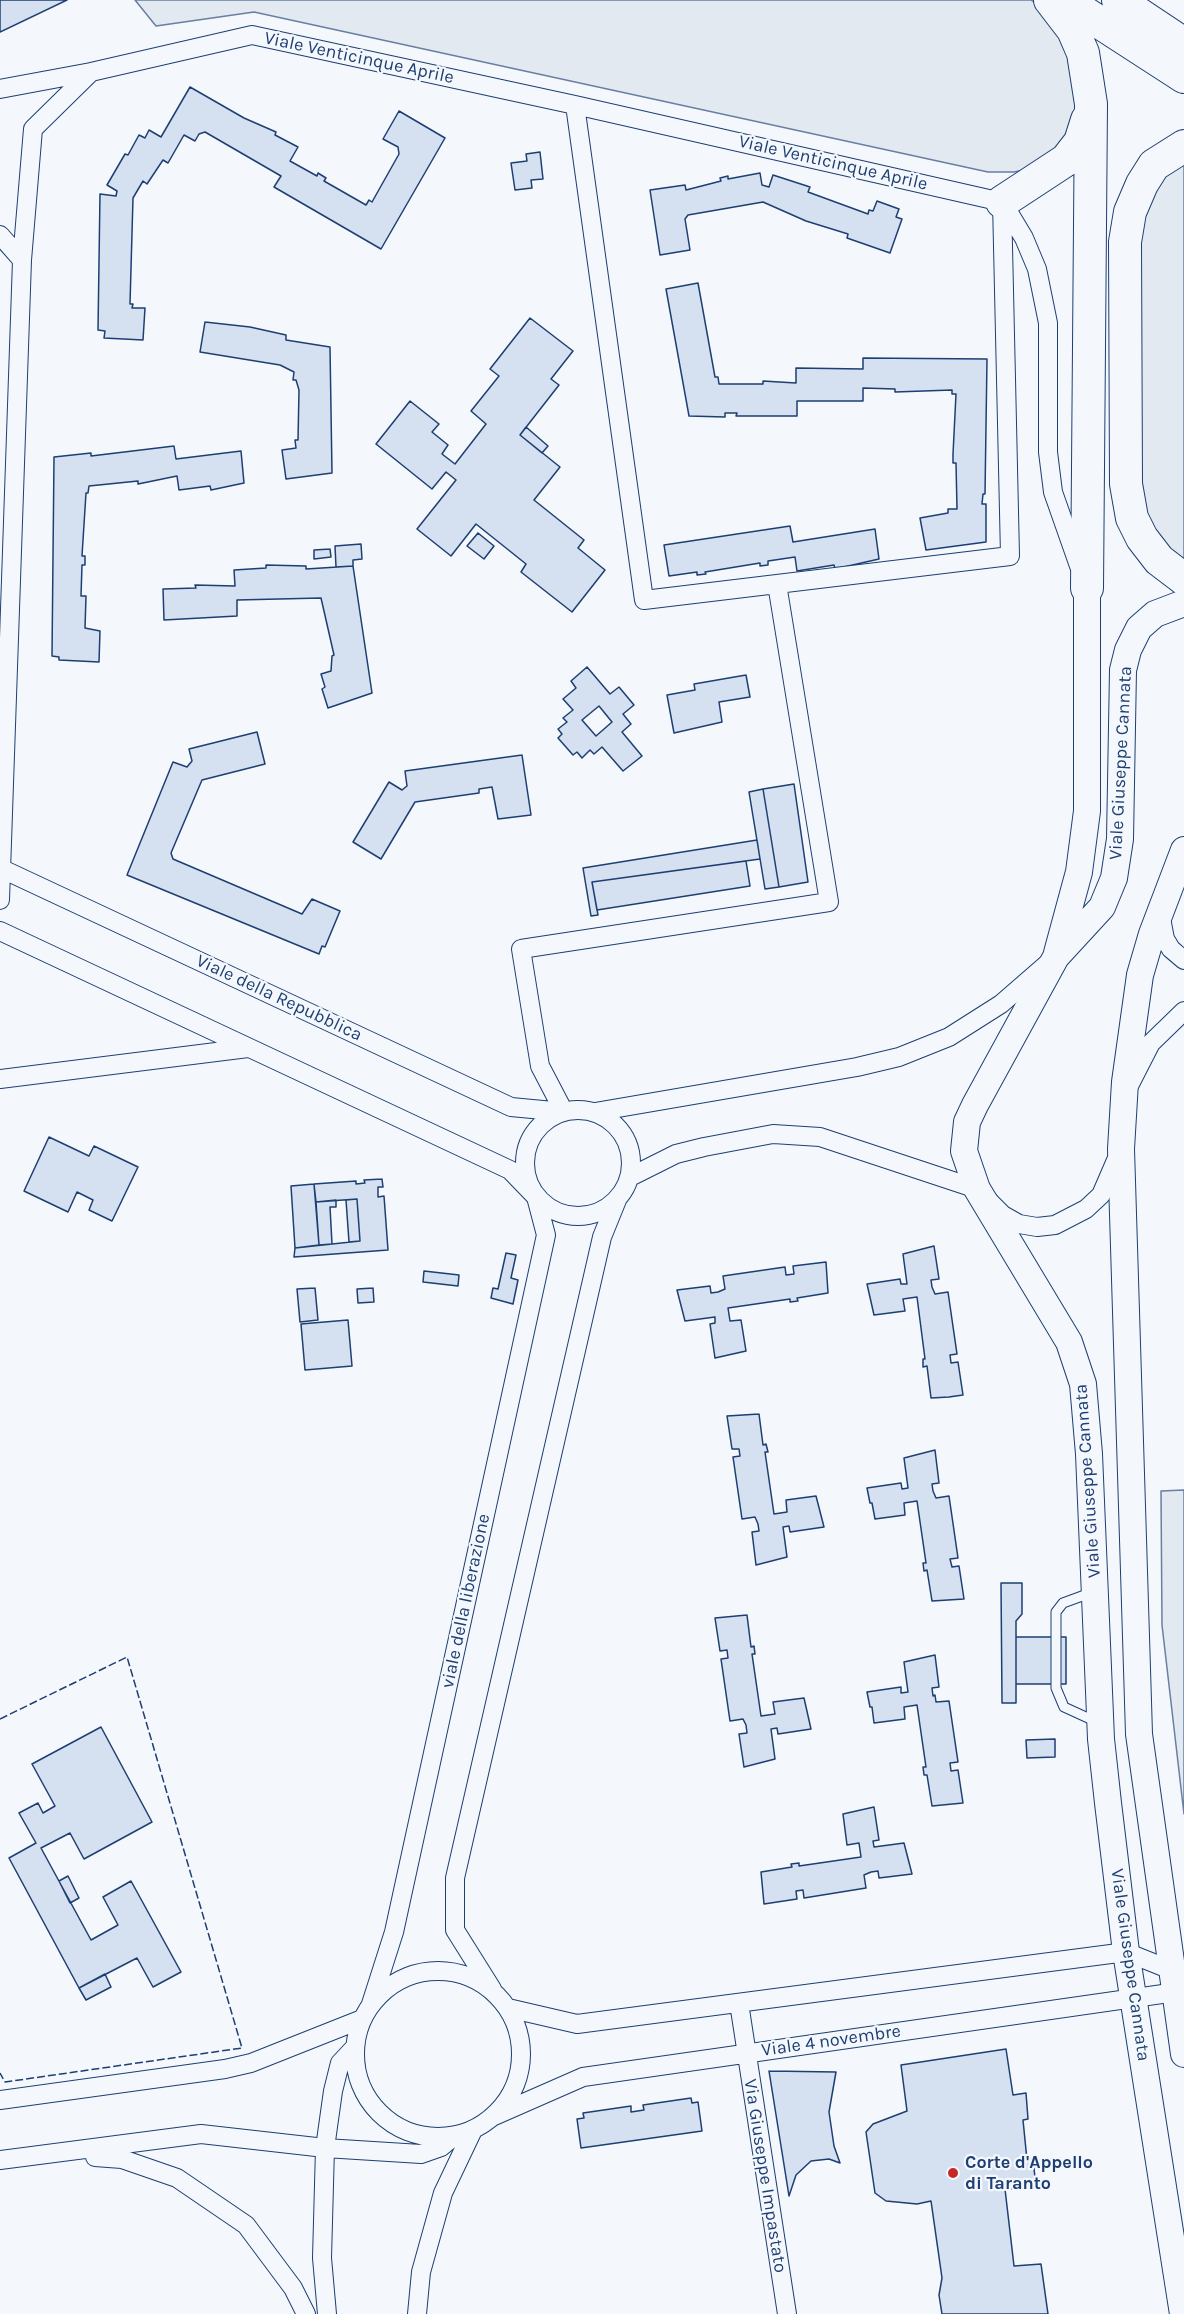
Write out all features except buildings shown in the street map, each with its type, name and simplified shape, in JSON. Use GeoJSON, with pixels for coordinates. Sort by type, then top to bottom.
{"type":"FeatureCollection","features":[{"type":"Feature","properties":{"kind":"highway"},"geometry":{"type":"LineString","coordinates":[[1050,0],[1073,30],[1083,53],[1091,104],[1087,588]]}},
{"type":"Feature","properties":{"kind":"highway"},"geometry":{"type":"LineString","coordinates":[[1065,0],[1184,77]]}},
{"type":"Feature","properties":{"kind":"highway"},"geometry":{"type":"LineString","coordinates":[[1118,0],[1184,44]]}},
{"type":"Feature","properties":{"kind":"highway"},"geometry":{"type":"LineString","coordinates":[[1002,202],[1066,160],[1080,142],[1091,104]]}},
{"type":"Feature","properties":{"kind":"highway"},"geometry":{"type":"LineString","coordinates":[[1184,146],[1154,165],[1142,184],[1130,212],[1125,254],[1126,484],[1132,518],[1142,538],[1159,560],[1184,579]]}},
{"type":"Feature","properties":{"kind":"street","name":"Viale Venticinque Aprile"},"geometry":{"type":"LineString","coordinates":[[0,90],[91,72],[252,35],[575,105],[1002,202]]}},
{"type":"Feature","properties":{"kind":"street"},"geometry":{"type":"LineString","coordinates":[[0,900],[22,260],[33,129],[91,72]]}},
{"type":"Feature","properties":{"kind":"street"},"geometry":{"type":"LineString","coordinates":[[575,105],[644,600],[1010,556],[1002,202]]}},
{"type":"Feature","properties":{"kind":"street"},"geometry":{"type":"LineString","coordinates":[[595,1112],[846,1069],[899,1057],[949,1036],[1001,1004],[1056,957],[1078,872],[1087,811],[1087,588],[1053,492],[1048,452],[1048,323],[1037,269],[1024,238],[1002,202]]}},
{"type":"Feature","properties":{"kind":"street"},"geometry":{"type":"LineString","coordinates":[[0,235],[22,260]]}},
{"type":"Feature","properties":{"kind":"street"},"geometry":{"type":"LineString","coordinates":[[564,1112],[540,1066],[521,949],[829,902],[777,584]]}},
{"type":"Feature","properties":{"kind":"street","name":"Viale Giuseppe Cannata"},"geometry":{"type":"LineString","coordinates":[[1183,2314],[1126,1952],[1101,1724],[1087,1422],[1083,1384],[1076,1360],[1057,1320],[977,1189],[964,1151],[967,1122],[1056,957],[1102,907],[1114,878],[1120,839],[1123,670],[1128,650],[1138,628],[1155,614],[1184,603]]}},
{"type":"Feature","properties":{"kind":"street"},"geometry":{"type":"LineString","coordinates":[[1184,850],[1160,910],[1140,975],[1124,1096],[1121,1149],[1140,1734],[1178,1981],[1184,2054]]}},
{"type":"Feature","properties":{"kind":"street","name":"Viale della Repubblica"},"geometry":{"type":"LineString","coordinates":[[1,868],[511,1107],[564,1112]]}},
{"type":"Feature","properties":{"kind":"street"},"geometry":{"type":"LineString","coordinates":[[1160,910],[1165,939],[1171,949],[1184,960]]}},
{"type":"Feature","properties":{"kind":"street"},"geometry":{"type":"LineString","coordinates":[[0,931],[510,1170],[550,1209],[567,1216],[585,1217],[602,1212],[617,1200]]}},
{"type":"Feature","properties":{"kind":"street"},"geometry":{"type":"LineString","coordinates":[[1124,1096],[1151,1043],[1162,1029],[1184,1011]]}},
{"type":"Feature","properties":{"kind":"street"},"geometry":{"type":"LineString","coordinates":[[0,1079],[249,1048]]}},
{"type":"Feature","properties":{"kind":"street"},"geometry":{"type":"LineString","coordinates":[[492,1989],[468,1976],[442,1970],[415,1973],[390,1985],[367,2011],[355,2047],[357,2072],[366,2096],[382,2116],[404,2130],[428,2137],[454,2136],[473,2130],[495,2116],[512,2093],[521,2064],[520,2035],[508,2008],[492,1989],[455,1930],[455,1878],[602,1237],[617,1200],[630,1177],[632,1161],[629,1145],[621,1131],[609,1120],[595,1112],[580,1109],[564,1112],[548,1119],[535,1131],[527,1147],[525,1164],[528,1181],[536,1197]]}},
{"type":"Feature","properties":{"kind":"street"},"geometry":{"type":"LineString","coordinates":[[630,1177],[676,1154],[773,1134],[798,1134],[820,1137],[977,1189],[1003,1215],[1019,1224],[1037,1227],[1055,1225],[1086,1209],[1101,1195],[1110,1179],[1121,1149]]}},
{"type":"Feature","properties":{"kind":"street","name":"viale della liberazione"},"geometry":{"type":"LineString","coordinates":[[367,2011],[394,1932],[546,1235],[536,1197]]}},
{"type":"Feature","properties":{"kind":"street"},"geometry":{"type":"LineString","coordinates":[[1095,1597],[1134,1603]]}},
{"type":"Feature","properties":{"kind":"street"},"geometry":{"type":"LineString","coordinates":[[508,2008],[577,2024],[1126,1952],[1178,1981]]}},
{"type":"Feature","properties":{"kind":"street","name":"Viale 4 novembre"},"geometry":{"type":"LineString","coordinates":[[495,2116],[583,2077],[1135,1998],[1178,1981]]}},
{"type":"Feature","properties":{"kind":"street","name":"Via Giuseppe Impastato"},"geometry":{"type":"LineString","coordinates":[[739,2003],[787,2314]]}},
{"type":"Feature","properties":{"kind":"street"},"geometry":{"type":"LineString","coordinates":[[0,2100],[225,2069],[251,2063],[367,2011]]}},
{"type":"Feature","properties":{"kind":"street"},"geometry":{"type":"LineString","coordinates":[[327,2314],[322,2258],[325,2148],[333,2091],[340,2063],[355,2047]]}},
{"type":"Feature","properties":{"kind":"street"},"geometry":{"type":"LineString","coordinates":[[417,2314],[421,2272],[443,2193],[473,2130]]}},
{"type":"Feature","properties":{"kind":"street"},"geometry":{"type":"LineString","coordinates":[[0,2160],[61,2154],[201,2134],[325,2148],[421,2154],[441,2147],[454,2136]]}},
{"type":"Feature","properties":{"kind":"street"},"geometry":{"type":"LineString","coordinates":[[0,2174],[61,2154],[122,2159],[177,2178],[246,2225],[293,2288],[306,2314]]}},
{"type":"Feature","properties":{"kind":"lane"},"geometry":{"type":"LineString","coordinates":[[1095,1597],[1063,1603],[1056,1612],[1056,1688],[1064,1707],[1101,1724]]}},
{"type":"Feature","properties":{"kind":"shaded area"},"geometry":{"type":"Polygon","coordinates":[[[135,0],[1031,0],[1045,10],[1060,26],[1078,90],[1073,130],[1038,167],[1014,172],[988,172],[254,12],[156,26],[135,0]]]}},
{"type":"Feature","properties":{"kind":"shaded area"},"geometry":{"type":"Polygon","coordinates":[[[1184,155],[1184,567],[1144,519],[1140,500],[1134,237],[1153,182],[1184,155]]]}},
{"type":"Feature","properties":{"kind":"shaded area"},"geometry":{"type":"Polygon","coordinates":[[[1184,1490],[1184,1814],[1162,1625],[1161,1491],[1184,1490]]]}},
{"type":"Feature","properties":{"kind":"fence"},"geometry":{"type":"LineString","coordinates":[[0,1719],[127,1657],[242,2048],[5,2082],[0,2073]]}},
{"type":"Feature","properties":{"kind":"place","name":"Corte d'Appello di Taranto"},"geometry":{"type":"Point","coordinates":[953,2173]}}]}
